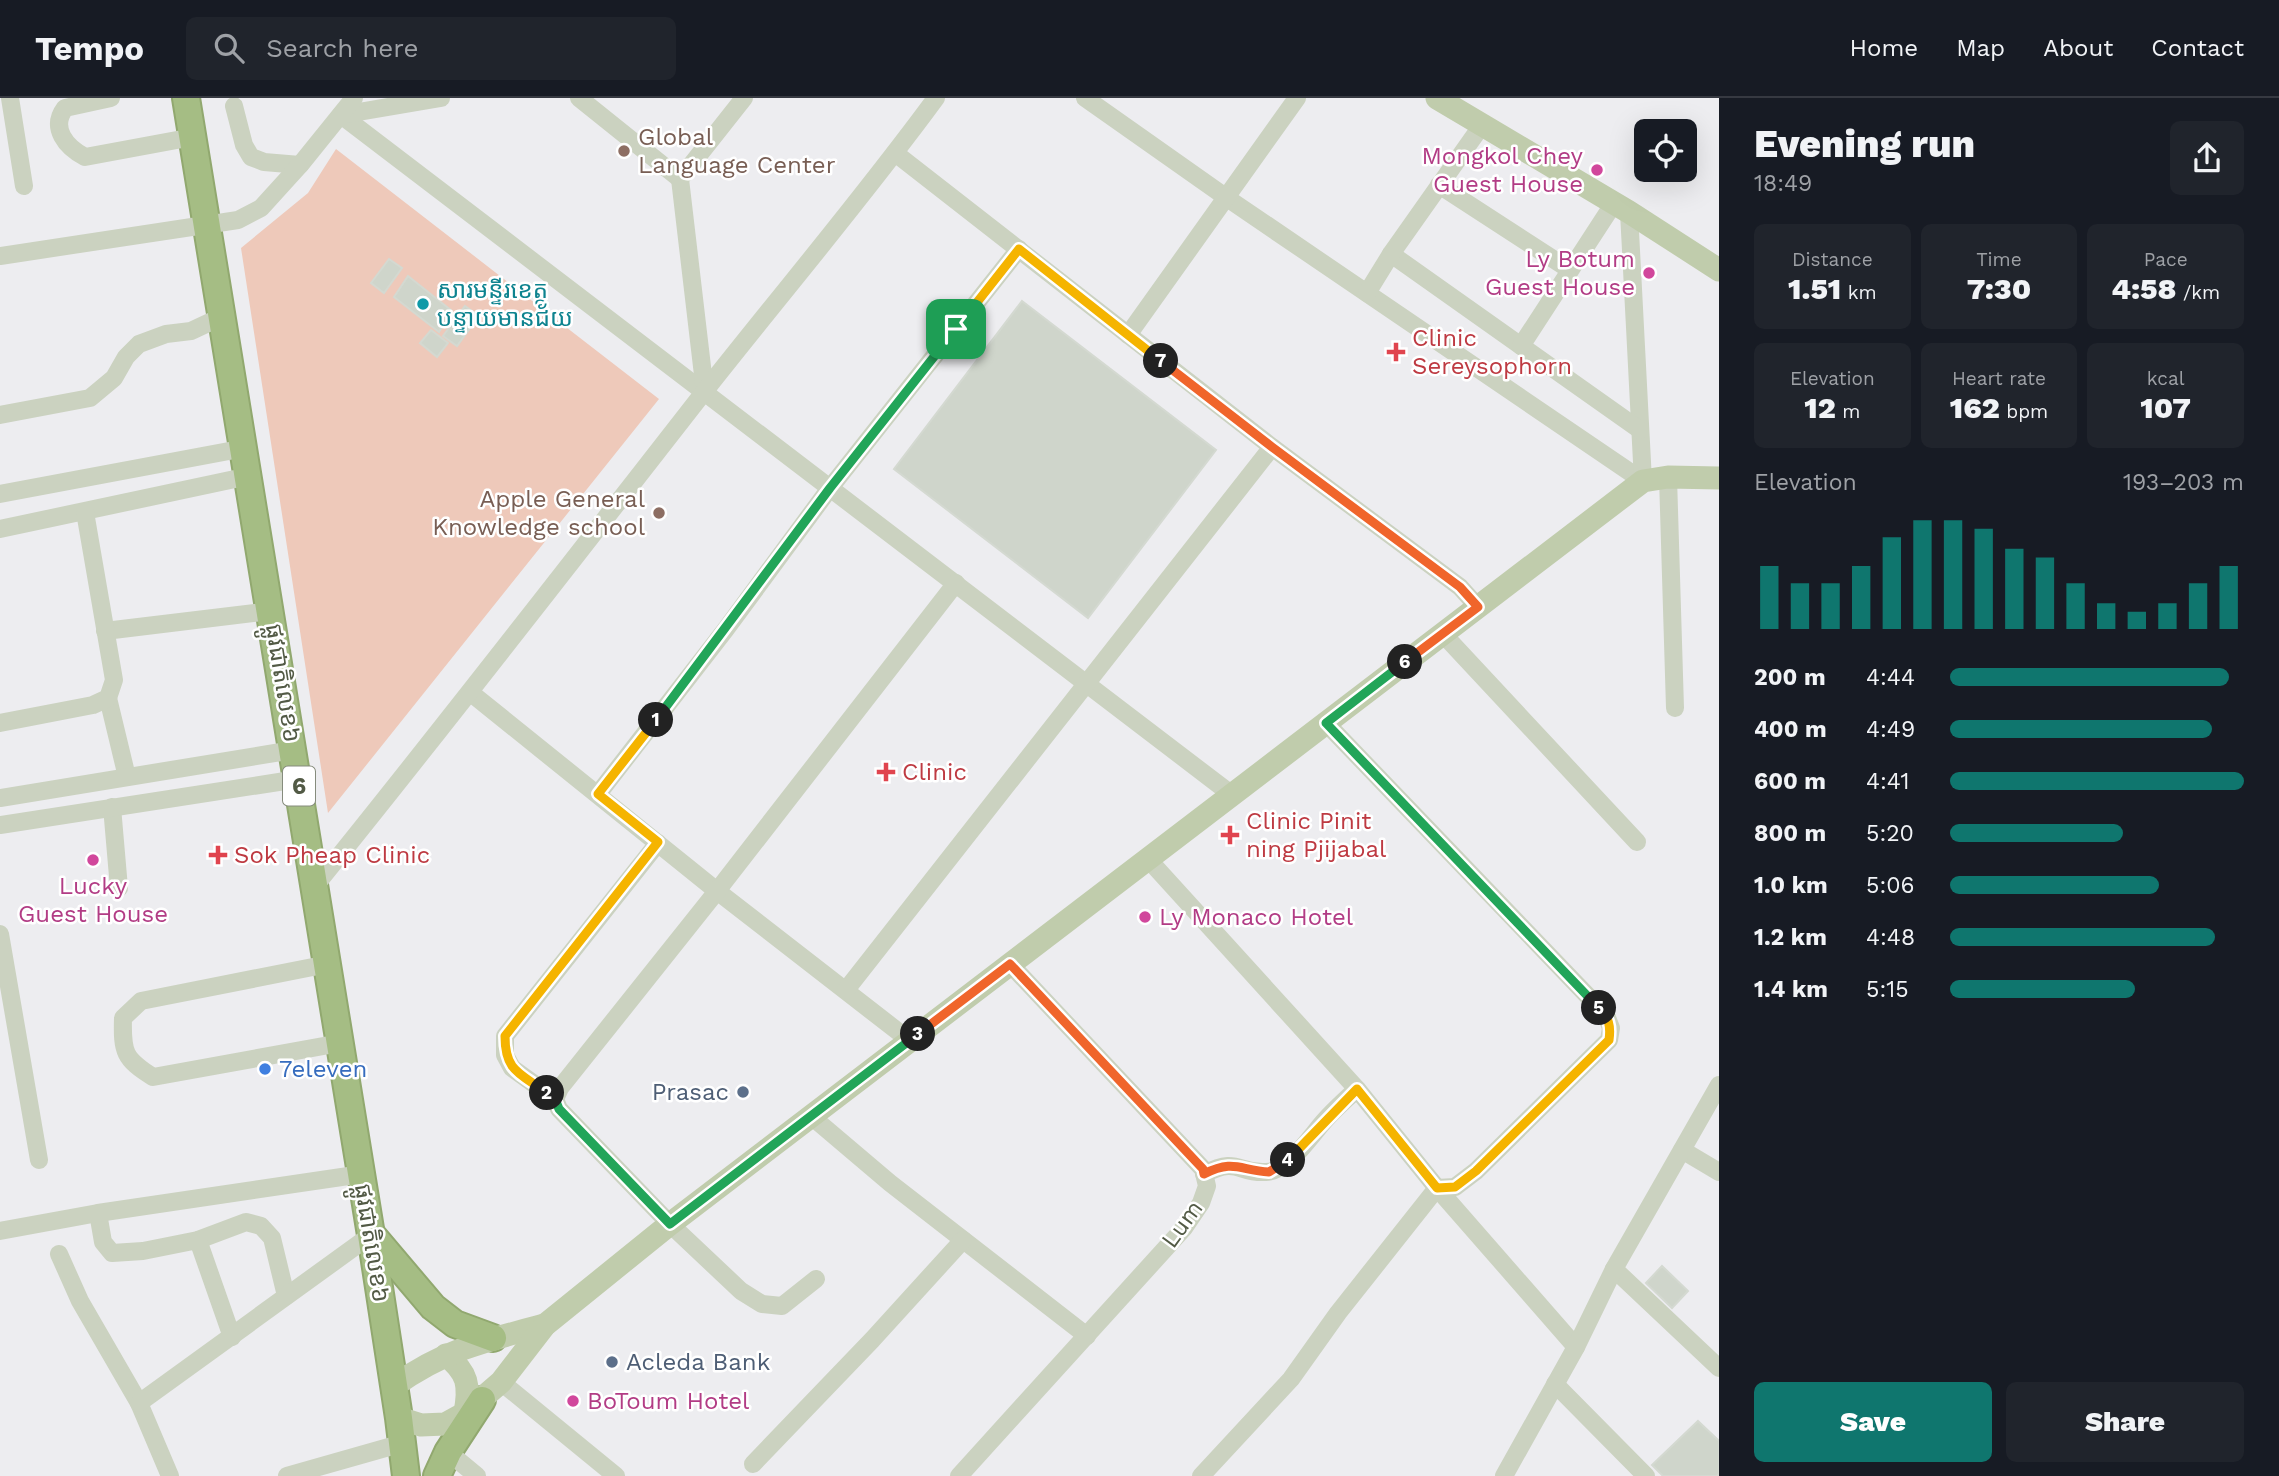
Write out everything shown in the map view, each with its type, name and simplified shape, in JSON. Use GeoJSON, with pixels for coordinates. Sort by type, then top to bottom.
{"type":"FeatureCollection","features":[{"type":"Feature","properties":{"kind":"highway","name":"ផ្លូវជាតិលេខ៦"},"geometry":{"type":"LineString","coordinates":[[186,98],[362,1174],[401,1431],[405,1476]]}},
{"type":"Feature","properties":{"kind":"highway"},"geometry":{"type":"LineString","coordinates":[[371,1235],[433,1307],[455,1324],[493,1338]]}},
{"type":"Feature","properties":{"kind":"highway"},"geometry":{"type":"LineString","coordinates":[[437,1476],[448,1452],[482,1398]]}},
{"type":"Feature","properties":{"kind":"main road"},"geometry":{"type":"LineString","coordinates":[[1437,98],[1622,207],[1719,270]]}},
{"type":"Feature","properties":{"kind":"main road"},"geometry":{"type":"LineString","coordinates":[[401,1431],[445,1424],[482,1398],[545,1325],[670,1224],[1643,481],[1668,477],[1719,478]]}},
{"type":"Feature","properties":{"kind":"main road"},"geometry":{"type":"LineString","coordinates":[[394,1386],[422,1366],[446,1354],[493,1338],[545,1325]]}},
{"type":"Feature","properties":{"kind":"main road"},"geometry":{"type":"LineString","coordinates":[[446,1354],[460,1366],[466,1376],[468,1396],[482,1398]]}},
{"type":"Feature","properties":{"kind":"street"},"geometry":{"type":"LineString","coordinates":[[10,98],[24,186]]}},
{"type":"Feature","properties":{"kind":"street"},"geometry":{"type":"LineString","coordinates":[[111,98],[65,108],[60,115],[58,125],[66,143],[74,151],[85,157],[193,137]]}},
{"type":"Feature","properties":{"kind":"street"},"geometry":{"type":"LineString","coordinates":[[0,256],[238,220],[261,208],[354,98]]}},
{"type":"Feature","properties":{"kind":"street"},"geometry":{"type":"LineString","coordinates":[[341,115],[441,98]]}},
{"type":"Feature","properties":{"kind":"street"},"geometry":{"type":"LineString","coordinates":[[579,98],[680,179],[705,392]]}},
{"type":"Feature","properties":{"kind":"street"},"geometry":{"type":"LineString","coordinates":[[680,179],[744,98]]}},
{"type":"Feature","properties":{"kind":"street"},"geometry":{"type":"LineString","coordinates":[[315,886],[471,693],[936,98]]}},
{"type":"Feature","properties":{"kind":"street"},"geometry":{"type":"LineString","coordinates":[[1085,98],[1643,481]]}},
{"type":"Feature","properties":{"kind":"street"},"geometry":{"type":"LineString","coordinates":[[1128,335],[1297,98]]}},
{"type":"Feature","properties":{"kind":"street"},"geometry":{"type":"LineString","coordinates":[[234,106],[244,145],[251,157],[264,162],[300,165]]}},
{"type":"Feature","properties":{"kind":"street"},"geometry":{"type":"LineString","coordinates":[[341,115],[1231,794]]}},
{"type":"Feature","properties":{"kind":"street"},"geometry":{"type":"LineString","coordinates":[[1367,293],[1391,254],[1482,125]]}},
{"type":"Feature","properties":{"kind":"street"},"geometry":{"type":"LineString","coordinates":[[895,153],[1272,447],[1460,587],[1478,607]]}},
{"type":"Feature","properties":{"kind":"street"},"geometry":{"type":"LineString","coordinates":[[1439,185],[1570,270]]}},
{"type":"Feature","properties":{"kind":"street"},"geometry":{"type":"LineString","coordinates":[[1521,346],[1570,270],[1622,207]]}},
{"type":"Feature","properties":{"kind":"street"},"geometry":{"type":"LineString","coordinates":[[1622,207],[1643,481]]}},
{"type":"Feature","properties":{"kind":"street"},"geometry":{"type":"LineString","coordinates":[[598,794],[726,629],[830,488],[1019,249]]}},
{"type":"Feature","properties":{"kind":"street"},"geometry":{"type":"LineString","coordinates":[[1391,254],[1640,430]]}},
{"type":"Feature","properties":{"kind":"street"},"geometry":{"type":"LineString","coordinates":[[0,415],[90,398],[114,378],[126,357],[139,344],[166,334],[191,331],[223,316]]}},
{"type":"Feature","properties":{"kind":"street"},"geometry":{"type":"LineString","coordinates":[[846,990],[1272,447]]}},
{"type":"Feature","properties":{"kind":"street"},"geometry":{"type":"LineString","coordinates":[[0,494],[245,448]]}},
{"type":"Feature","properties":{"kind":"street"},"geometry":{"type":"LineString","coordinates":[[0,529],[249,476]]}},
{"type":"Feature","properties":{"kind":"street"},"geometry":{"type":"LineString","coordinates":[[1668,477],[1675,708]]}},
{"type":"Feature","properties":{"kind":"street"},"geometry":{"type":"LineString","coordinates":[[85,512],[114,680],[108,698],[127,777]]}},
{"type":"Feature","properties":{"kind":"street"},"geometry":{"type":"LineString","coordinates":[[555,1099],[560,1088],[956,583]]}},
{"type":"Feature","properties":{"kind":"street"},"geometry":{"type":"LineString","coordinates":[[105,631],[271,611]]}},
{"type":"Feature","properties":{"kind":"street"},"geometry":{"type":"LineString","coordinates":[[1443,634],[1637,842]]}},
{"type":"Feature","properties":{"kind":"street"},"geometry":{"type":"LineString","coordinates":[[471,693],[717,891],[909,1040]]}},
{"type":"Feature","properties":{"kind":"street"},"geometry":{"type":"LineString","coordinates":[[0,723],[93,705],[108,698]]}},
{"type":"Feature","properties":{"kind":"street"},"geometry":{"type":"LineString","coordinates":[[1201,1476],[1291,1379],[1338,1313],[1437,1188],[1455,1187],[1476,1171],[1609,1040],[1611,1028],[1606,1015],[1326,723]]}},
{"type":"Feature","properties":{"kind":"street"},"geometry":{"type":"LineString","coordinates":[[0,798],[293,750]]}},
{"type":"Feature","properties":{"kind":"street"},"geometry":{"type":"LineString","coordinates":[[0,825],[298,779]]}},
{"type":"Feature","properties":{"kind":"street"},"geometry":{"type":"LineString","coordinates":[[112,807],[119,888]]}},
{"type":"Feature","properties":{"kind":"street"},"geometry":{"type":"LineString","coordinates":[[658,842],[505,1036],[505,1055],[512,1068],[555,1099],[559,1109],[670,1224],[741,1291],[762,1304],[782,1306],[816,1279]]}},
{"type":"Feature","properties":{"kind":"street"},"geometry":{"type":"LineString","coordinates":[[1148,859],[1357,1089],[1437,1188],[1576,1347]]}},
{"type":"Feature","properties":{"kind":"street"},"geometry":{"type":"LineString","coordinates":[[0,934],[39,1160]]}},
{"type":"Feature","properties":{"kind":"street"},"geometry":{"type":"LineString","coordinates":[[328,964],[141,1000],[123,1018],[122,1042],[132,1063],[153,1077],[341,1043]]}},
{"type":"Feature","properties":{"kind":"street","name":"Lum"},"geometry":{"type":"LineString","coordinates":[[959,1476],[1184,1228],[1201,1203],[1207,1186],[1203,1169],[1010,964]]}},
{"type":"Feature","properties":{"kind":"street"},"geometry":{"type":"LineString","coordinates":[[1504,1476],[1576,1347],[1614,1269],[1719,1085]]}},
{"type":"Feature","properties":{"kind":"street"},"geometry":{"type":"LineString","coordinates":[[1204,1174],[1218,1167],[1233,1165],[1269,1172],[1279,1167],[1297,1154],[1326,1119],[1357,1089]]}},
{"type":"Feature","properties":{"kind":"street"},"geometry":{"type":"LineString","coordinates":[[811,1116],[890,1183],[1087,1336]]}},
{"type":"Feature","properties":{"kind":"street"},"geometry":{"type":"LineString","coordinates":[[1682,1150],[1719,1172]]}},
{"type":"Feature","properties":{"kind":"street"},"geometry":{"type":"LineString","coordinates":[[0,1231],[98,1213],[362,1174]]}},
{"type":"Feature","properties":{"kind":"street"},"geometry":{"type":"LineString","coordinates":[[98,1213],[103,1242],[112,1254],[198,1240],[246,1222],[261,1226],[272,1238],[286,1296]]}},
{"type":"Feature","properties":{"kind":"street"},"geometry":{"type":"LineString","coordinates":[[139,1403],[371,1235]]}},
{"type":"Feature","properties":{"kind":"street"},"geometry":{"type":"LineString","coordinates":[[198,1240],[232,1337]]}},
{"type":"Feature","properties":{"kind":"street"},"geometry":{"type":"LineString","coordinates":[[753,1464],[963,1240]]}},
{"type":"Feature","properties":{"kind":"street"},"geometry":{"type":"LineString","coordinates":[[60,1254],[80,1301],[139,1403],[170,1476]]}},
{"type":"Feature","properties":{"kind":"street"},"geometry":{"type":"LineString","coordinates":[[1614,1269],[1719,1368]]}},
{"type":"Feature","properties":{"kind":"street"},"geometry":{"type":"LineString","coordinates":[[1555,1384],[1646,1476]]}},
{"type":"Feature","properties":{"kind":"street"},"geometry":{"type":"LineString","coordinates":[[482,1398],[616,1476]]}},
{"type":"Feature","properties":{"kind":"street"},"geometry":{"type":"LineString","coordinates":[[287,1476],[401,1431]]}},
{"type":"Feature","properties":{"kind":"street"},"geometry":{"type":"LineString","coordinates":[[448,1452],[477,1476]]}},
{"type":"Feature","properties":{"kind":"shaded area"},"geometry":{"type":"Polygon","coordinates":[[[336,149],[659,399],[328,813],[241,248],[308,193],[336,149]]]}},
{"type":"Feature","properties":{"kind":"building"},"geometry":{"type":"Polygon","coordinates":[[[389,259],[402,268],[384,293],[371,283],[389,259]]]}},
{"type":"Feature","properties":{"kind":"building","name":"សារមន្ទីរខេត្ត បន្ទាយមានជ័យ"},"geometry":{"type":"Polygon","coordinates":[[[408,276],[452,311],[439,332],[394,297],[408,276]]]}},
{"type":"Feature","properties":{"kind":"building"},"geometry":{"type":"Polygon","coordinates":[[[1022,301],[1216,450],[1088,618],[894,469],[1022,301]]]}},
{"type":"Feature","properties":{"kind":"building"},"geometry":{"type":"Polygon","coordinates":[[[465,306],[479,316],[457,346],[443,336],[465,306]]]}},
{"type":"Feature","properties":{"kind":"building"},"geometry":{"type":"Polygon","coordinates":[[[431,330],[448,343],[437,357],[420,343],[431,330]]]}},
{"type":"Feature","properties":{"kind":"building"},"geometry":{"type":"Polygon","coordinates":[[[1662,1266],[1688,1291],[1672,1308],[1646,1283],[1662,1266]]]}},
{"type":"Feature","properties":{"kind":"building"},"geometry":{"type":"Polygon","coordinates":[[[1698,1421],[1719,1441],[1719,1474],[1663,1476],[1652,1465],[1698,1421]]]}},
{"type":"Feature","properties":{"kind":"place","name":"Global Language Center"},"geometry":{"type":"Point","coordinates":[624,151]}},
{"type":"Feature","properties":{"kind":"place","name":"Mongkol Chey Guest House"},"geometry":{"type":"Point","coordinates":[1597,170]}},
{"type":"Feature","properties":{"kind":"place","name":"Ly Botum Guest House"},"geometry":{"type":"Point","coordinates":[1649,273]}},
{"type":"Feature","properties":{"kind":"place","name":"សារមន្ទីរខេត្ត បន្ទាយមានជ័យ"},"geometry":{"type":"Point","coordinates":[423,304]}},
{"type":"Feature","properties":{"kind":"place","name":"Clinic Sereysophorn"},"geometry":{"type":"Point","coordinates":[1396,352]}},
{"type":"Feature","properties":{"kind":"place","name":"Apple General Knowledge school"},"geometry":{"type":"Point","coordinates":[659,513]}},
{"type":"Feature","properties":{"kind":"place","name":"Clinic"},"geometry":{"type":"Point","coordinates":[886,772]}},
{"type":"Feature","properties":{"kind":"place","name":"Clinic Pinit ning Pjijabal"},"geometry":{"type":"Point","coordinates":[1230,835]}},
{"type":"Feature","properties":{"kind":"place","name":"Sok Pheap Clinic"},"geometry":{"type":"Point","coordinates":[218,855]}},
{"type":"Feature","properties":{"kind":"place","name":"Lucky Guest House"},"geometry":{"type":"Point","coordinates":[93,860]}},
{"type":"Feature","properties":{"kind":"place","name":"Ly Monaco Hotel"},"geometry":{"type":"Point","coordinates":[1145,917]}},
{"type":"Feature","properties":{"kind":"place","name":"7eleven"},"geometry":{"type":"Point","coordinates":[265,1069]}},
{"type":"Feature","properties":{"kind":"place","name":"Prasac"},"geometry":{"type":"Point","coordinates":[743,1092]}},
{"type":"Feature","properties":{"kind":"place","name":"Acleda Bank"},"geometry":{"type":"Point","coordinates":[612,1362]}},
{"type":"Feature","properties":{"kind":"place","name":"BoToum Hotel"},"geometry":{"type":"Point","coordinates":[573,1401]}},
{"type":"Feature","properties":{"kind":"route"},"geometry":{"type":"LineString","coordinates":[[1019,249],[1272,447],[1460,587],[1478,607],[1326,723],[1606,1015],[1611,1028],[1609,1040],[1476,1171],[1455,1187],[1437,1188],[1357,1089],[1326,1119],[1297,1154],[1279,1167],[1269,1172],[1258,1172],[1233,1165],[1218,1167],[1204,1174],[1203,1169],[1010,964],[670,1224],[559,1109],[555,1099],[512,1068],[505,1055],[505,1036],[658,842],[598,794],[726,629],[830,488],[956,329],[1019,249]]}}]}
